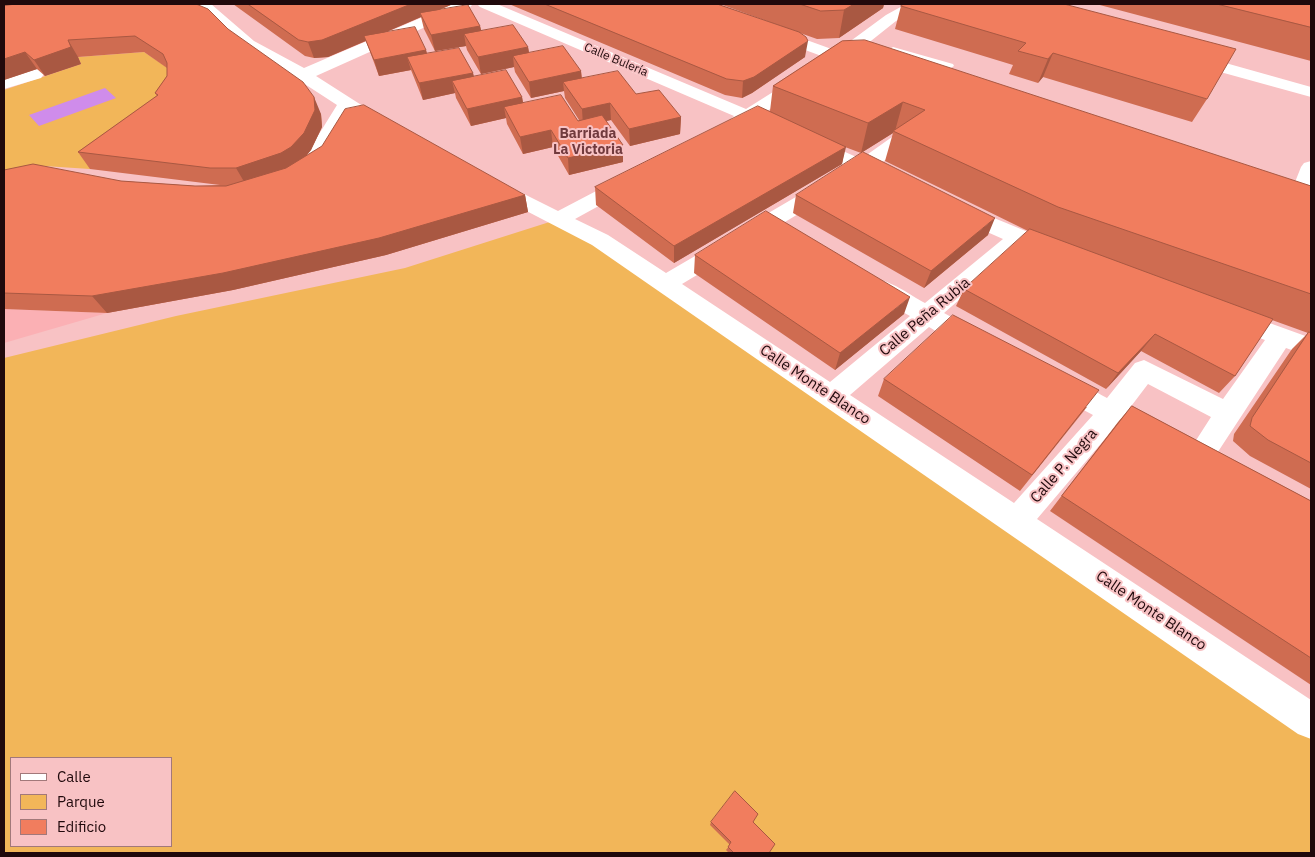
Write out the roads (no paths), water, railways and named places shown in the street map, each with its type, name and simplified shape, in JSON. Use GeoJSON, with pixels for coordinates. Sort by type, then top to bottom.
{"type":"FeatureCollection","features":[{"type":"Feature","properties":{"kind":"street","name":"Calle Bulería"},"geometry":{"type":"LineString","coordinates":[[485,4],[748,116],[905,186]]}},
{"type":"Feature","properties":{"kind":"street"},"geometry":{"type":"LineString","coordinates":[[721,128],[748,116],[838,58],[873,45],[891,18],[918,4]]}},
{"type":"Feature","properties":{"kind":"street"},"geometry":{"type":"LineString","coordinates":[[201,8],[248,44],[303,75],[400,138]]}},
{"type":"Feature","properties":{"kind":"street"},"geometry":{"type":"LineString","coordinates":[[303,75],[462,10]]}},
{"type":"Feature","properties":{"kind":"street"},"geometry":{"type":"LineString","coordinates":[[760,28],[838,58],[872,68]]}},
{"type":"Feature","properties":{"kind":"street"},"geometry":{"type":"LineString","coordinates":[[1311,80],[1176,48],[1214,70],[1311,92]]}},
{"type":"Feature","properties":{"kind":"street"},"geometry":{"type":"LineString","coordinates":[[4,84],[34,74]]}},
{"type":"Feature","properties":{"kind":"street"},"geometry":{"type":"LineString","coordinates":[[283,176],[310,164],[347,104]]}},
{"type":"Feature","properties":{"kind":"street"},"geometry":{"type":"LineString","coordinates":[[664,284],[862,167],[906,136]]}},
{"type":"Feature","properties":{"kind":"street"},"geometry":{"type":"LineString","coordinates":[[1294,210],[1311,167]]}},
{"type":"Feature","properties":{"kind":"street","name":"Calle Monte Blanco"},"geometry":{"type":"LineString","coordinates":[[470,174],[600,240],[1311,721]]}},
{"type":"Feature","properties":{"kind":"street"},"geometry":{"type":"LineString","coordinates":[[559,219],[643,174]]}},
{"type":"Feature","properties":{"kind":"street"},"geometry":{"type":"LineString","coordinates":[[940,202],[1018,237],[1072,258]]}},
{"type":"Feature","properties":{"kind":"street"},"geometry":{"type":"LineString","coordinates":[[765,224],[790,239]]}},
{"type":"Feature","properties":{"kind":"street","name":"Calle Peña Rubia"},"geometry":{"type":"LineString","coordinates":[[832,396],[1018,237]]}},
{"type":"Feature","properties":{"kind":"street"},"geometry":{"type":"LineString","coordinates":[[850,272],[997,352]]}},
{"type":"Feature","properties":{"kind":"street"},"geometry":{"type":"LineString","coordinates":[[1208,309],[1311,348]]}},
{"type":"Feature","properties":{"kind":"street"},"geometry":{"type":"LineString","coordinates":[[1041,375],[1206,463],[1228,414],[1280,337]]}},
{"type":"Feature","properties":{"kind":"street","name":"Calle P. Negra"},"geometry":{"type":"LineString","coordinates":[[1017,521],[1112,412],[1144,370],[1228,414]]}},
{"type":"Feature","properties":{"kind":"lane"},"geometry":{"type":"LineString","coordinates":[[873,45],[949,66]]}},
{"type":"Feature","properties":{"kind":"district","name":"Barriada La Victoria"},"geometry":{"type":"Point","coordinates":[588,142]}}]}
